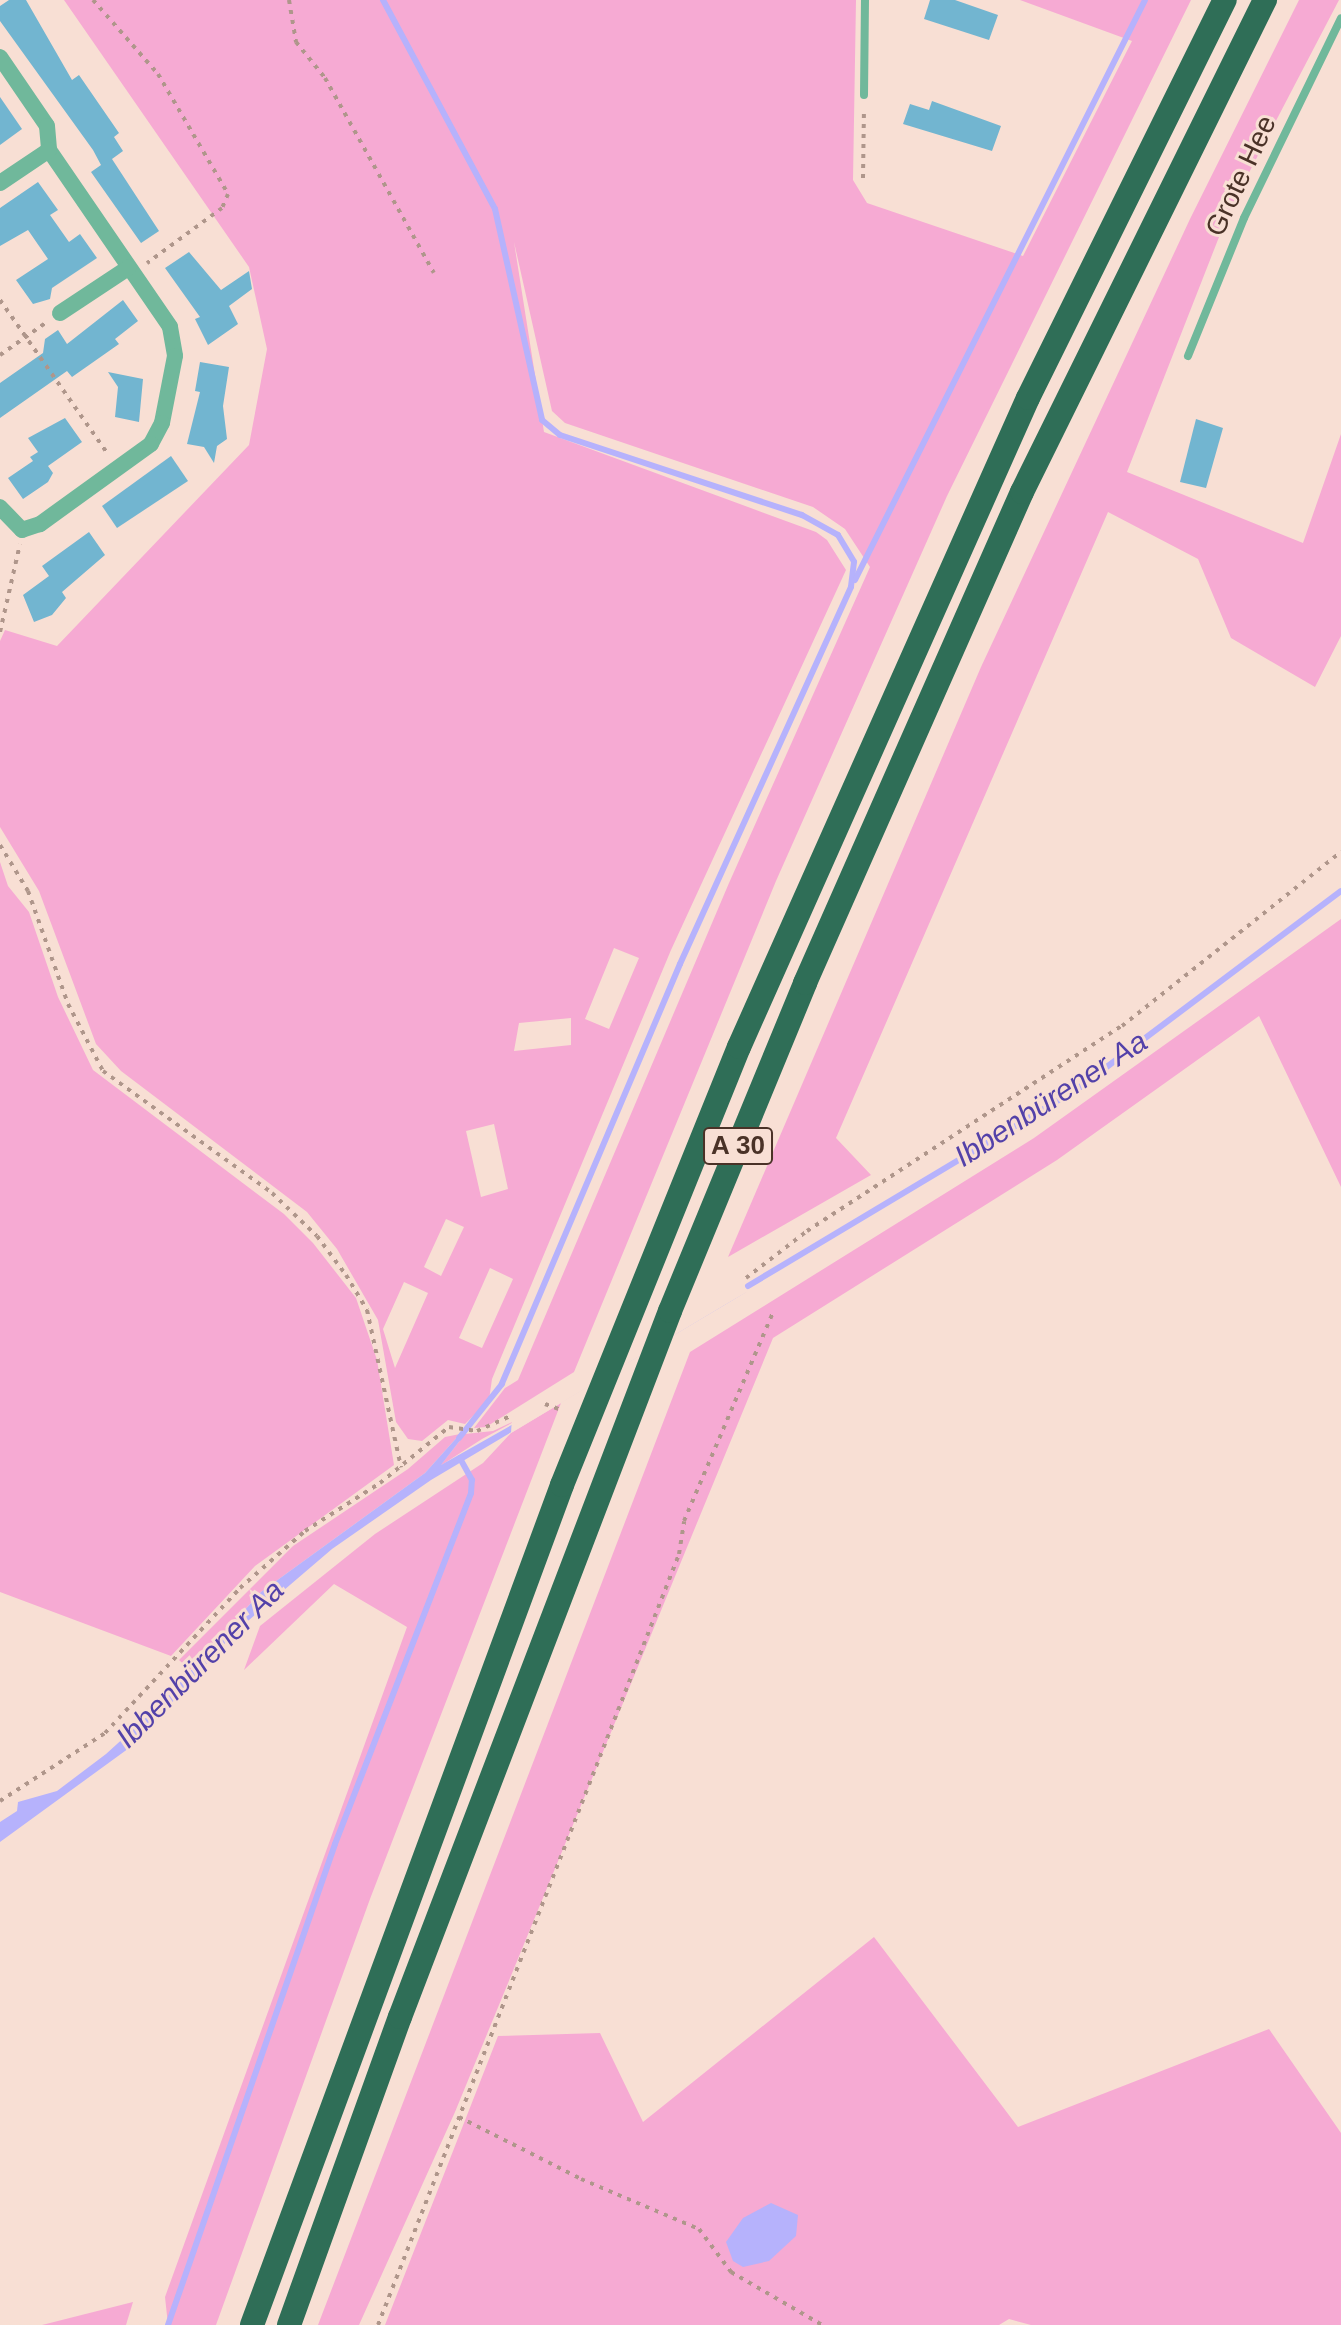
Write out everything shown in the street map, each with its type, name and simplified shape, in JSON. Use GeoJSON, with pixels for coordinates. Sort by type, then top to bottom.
{"type":"FeatureCollection","features":[{"type":"Feature","properties":{"kind":"highway","name":"A 30"},"geometry":{"type":"LineString","coordinates":[[252,2325],[562,1485],[739,1047],[1021,412],[1225,0]]}},
{"type":"Feature","properties":{"kind":"highway","name":"A 30"},"geometry":{"type":"LineString","coordinates":[[289,2325],[400,2017],[670,1311],[805,983],[1022,492],[1265,0]]}},
{"type":"Feature","properties":{"kind":"street"},"geometry":{"type":"LineString","coordinates":[[0,57],[47,126],[49,150],[170,327],[175,356],[162,423],[151,444],[40,524],[22,530],[0,507]]}},
{"type":"Feature","properties":{"kind":"street"},"geometry":{"type":"LineString","coordinates":[[0,183],[49,150]]}},
{"type":"Feature","properties":{"kind":"street"},"geometry":{"type":"LineString","coordinates":[[60,313],[128,268]]}},
{"type":"Feature","properties":{"kind":"lane"},"geometry":{"type":"LineString","coordinates":[[864,95],[865,0]]}},
{"type":"Feature","properties":{"kind":"lane","name":"Grote Hee"},"geometry":{"type":"LineString","coordinates":[[1188,356],[1244,218],[1341,18]]}},
{"type":"Feature","properties":{"kind":"path"},"geometry":{"type":"LineString","coordinates":[[93,0],[158,74],[228,194],[222,208],[159,255],[128,268]]}},
{"type":"Feature","properties":{"kind":"path"},"geometry":{"type":"LineString","coordinates":[[289,0],[296,42],[325,78],[434,273]]}},
{"type":"Feature","properties":{"kind":"path"},"geometry":{"type":"LineString","coordinates":[[863,178],[864,95]]}},
{"type":"Feature","properties":{"kind":"path"},"geometry":{"type":"LineString","coordinates":[[0,300],[118,468]]}},
{"type":"Feature","properties":{"kind":"path"},"geometry":{"type":"LineString","coordinates":[[0,355],[60,313]]}},
{"type":"Feature","properties":{"kind":"path"},"geometry":{"type":"LineString","coordinates":[[0,632],[22,530]]}},
{"type":"Feature","properties":{"kind":"path"},"geometry":{"type":"LineString","coordinates":[[0,845],[28,891],[68,1004],[103,1071],[272,1193],[317,1236],[346,1275],[367,1310],[401,1467]]}},
{"type":"Feature","properties":{"kind":"path"},"geometry":{"type":"LineString","coordinates":[[746,1278],[807,1231],[1122,1026],[1341,852]]}},
{"type":"Feature","properties":{"kind":"path"},"geometry":{"type":"LineString","coordinates":[[378,2325],[679,1554],[684,1521],[773,1312]]}},
{"type":"Feature","properties":{"kind":"path"},"geometry":{"type":"LineString","coordinates":[[545,1404],[559,1409]]}},
{"type":"Feature","properties":{"kind":"path"},"geometry":{"type":"LineString","coordinates":[[0,1801],[105,1733],[240,1588],[305,1531],[455,1427],[472,1430],[491,1428],[513,1415]]}},
{"type":"Feature","properties":{"kind":"path"},"geometry":{"type":"LineString","coordinates":[[459,2117],[581,2179],[699,2229],[731,2272],[822,2325]]}},
{"type":"Feature","properties":{"kind":"shaded area"},"geometry":{"type":"Polygon","coordinates":[[[64,0],[856,0],[853,180],[867,203],[1023,256],[1132,41],[1020,0],[1191,0],[947,496],[776,881],[574,1372],[486,1427],[474,1428],[505,1388],[518,1380],[729,883],[870,567],[845,529],[813,507],[565,423],[552,411],[514,242],[544,432],[816,532],[827,540],[846,570],[671,950],[492,1379],[489,1400],[465,1424],[448,1420],[422,1441],[408,1439],[396,1422],[378,1320],[337,1249],[307,1212],[121,1071],[96,1044],[39,891],[0,827],[0,641],[5,630],[57,646],[249,445],[267,349],[249,267],[64,0]],[[614,948],[585,1019],[609,1029],[639,958],[614,948]],[[571,1018],[519,1023],[514,1051],[571,1045],[571,1018]],[[494,1124],[466,1131],[481,1197],[508,1189],[494,1124]],[[446,1219],[424,1267],[441,1276],[464,1227],[446,1219]],[[490,1268],[459,1338],[482,1348],[513,1279],[490,1268]],[[404,1282],[383,1329],[395,1368],[428,1293],[404,1282]]]}},
{"type":"Feature","properties":{"kind":"shaded area"},"geometry":{"type":"Polygon","coordinates":[[[1299,0],[1339,0],[1230,209],[1127,472],[1303,543],[1341,434],[1341,636],[1315,687],[1231,638],[1198,559],[1108,512],[836,1138],[871,1175],[728,1257],[981,667],[1190,219],[1299,0]]]}},
{"type":"Feature","properties":{"kind":"shaded area"},"geometry":{"type":"Polygon","coordinates":[[[0,862],[8,886],[29,912],[58,997],[93,1070],[284,1214],[313,1243],[356,1298],[377,1360],[394,1465],[255,1566],[171,1656],[0,1592],[0,862]]]}},
{"type":"Feature","properties":{"kind":"shaded area"},"geometry":{"type":"Polygon","coordinates":[[[1341,919],[1341,1187],[1259,1016],[1057,1160],[773,1338],[455,2112],[359,2325],[318,2325],[690,1352],[1034,1138],[1341,919]]]}},
{"type":"Feature","properties":{"kind":"shaded area"},"geometry":{"type":"Polygon","coordinates":[[[561,1403],[370,1899],[216,2325],[168,2325],[165,2297],[407,1627],[334,1584],[244,1670],[260,1626],[375,1534],[483,1463],[511,1433],[561,1403]]]}},
{"type":"Feature","properties":{"kind":"shaded area"},"geometry":{"type":"Polygon","coordinates":[[[525,1416],[440,1466],[465,1434],[493,1431],[525,1416]]]}},
{"type":"Feature","properties":{"kind":"shaded area"},"geometry":{"type":"Polygon","coordinates":[[[460,1434],[425,1473],[261,1592],[190,1670],[179,1660],[293,1546],[408,1469],[445,1437],[460,1434]]]}},
{"type":"Feature","properties":{"kind":"shaded area"},"geometry":{"type":"Polygon","coordinates":[[[874,1937],[1018,2127],[1269,2029],[1341,2133],[1341,2325],[1031,2325],[1009,2319],[999,2325],[385,2325],[498,2036],[600,2033],[643,2122],[874,1937]]]}},
{"type":"Feature","properties":{"kind":"shaded area"},"geometry":{"type":"Polygon","coordinates":[[[133,2302],[126,2325],[42,2325],[133,2302]]]}},
{"type":"Feature","properties":{"kind":"water"},"geometry":{"type":"Polygon","coordinates":[[[748,1291],[431,1480],[332,1549],[235,1632],[136,1743],[0,1842],[0,1822],[17,1811],[18,1802],[57,1791],[106,1754],[160,1705],[261,1592],[425,1473],[460,1434],[465,1434],[441,1465],[748,1291]]]}},
{"type":"Feature","properties":{"kind":"water"},"geometry":{"type":"Polygon","coordinates":[[[771,2203],[798,2215],[796,2236],[769,2261],[743,2267],[733,2261],[726,2242],[743,2218],[771,2203]]]}},
{"type":"Feature","properties":{"kind":"pier"},"geometry":{"type":"Polygon","coordinates":[[[746,1277],[748,1291],[511,1433],[512,1418],[746,1277]]]}},
{"type":"Feature","properties":{"kind":"building"},"geometry":{"type":"Polygon","coordinates":[[[9,0],[26,0],[72,80],[79,75],[119,133],[114,137],[123,151],[112,159],[159,231],[141,243],[91,172],[101,165],[93,150],[0,21],[0,6],[9,0]]]}},
{"type":"Feature","properties":{"kind":"building"},"geometry":{"type":"Polygon","coordinates":[[[930,0],[955,0],[998,15],[989,40],[924,19],[930,0]]]}},
{"type":"Feature","properties":{"kind":"building"},"geometry":{"type":"Polygon","coordinates":[[[0,97],[22,129],[0,145],[0,97]]]}},
{"type":"Feature","properties":{"kind":"building"},"geometry":{"type":"Polygon","coordinates":[[[932,101],[1001,126],[992,151],[903,124],[910,104],[929,110],[932,101]]]}},
{"type":"Feature","properties":{"kind":"building"},"geometry":{"type":"Polygon","coordinates":[[[38,182],[58,210],[50,215],[69,242],[80,234],[97,258],[52,288],[50,299],[33,304],[16,280],[48,259],[28,230],[0,246],[0,208],[38,182]]]}},
{"type":"Feature","properties":{"kind":"building"},"geometry":{"type":"Polygon","coordinates":[[[189,252],[221,290],[249,271],[252,289],[229,306],[238,324],[208,345],[195,319],[200,317],[165,268],[189,252]]]}},
{"type":"Feature","properties":{"kind":"building"},"geometry":{"type":"Polygon","coordinates":[[[123,300],[138,321],[115,339],[119,344],[72,377],[67,371],[0,418],[0,383],[43,353],[45,339],[58,330],[67,344],[123,300]]]}},
{"type":"Feature","properties":{"kind":"building"},"geometry":{"type":"Polygon","coordinates":[[[200,362],[229,367],[223,406],[227,439],[217,446],[214,463],[204,447],[187,444],[200,392],[195,391],[200,362]]]}},
{"type":"Feature","properties":{"kind":"building"},"geometry":{"type":"Polygon","coordinates":[[[108,372],[143,379],[139,422],[115,417],[118,387],[108,372]]]}},
{"type":"Feature","properties":{"kind":"building"},"geometry":{"type":"Polygon","coordinates":[[[65,418],[82,442],[48,466],[53,473],[48,482],[23,499],[8,478],[33,461],[30,457],[38,452],[28,438],[65,418]]]}},
{"type":"Feature","properties":{"kind":"building"},"geometry":{"type":"Polygon","coordinates":[[[1196,419],[1223,428],[1206,488],[1180,482],[1196,419]]]}},
{"type":"Feature","properties":{"kind":"building"},"geometry":{"type":"Polygon","coordinates":[[[171,456],[188,481],[117,528],[102,506],[171,456]]]}},
{"type":"Feature","properties":{"kind":"building"},"geometry":{"type":"Polygon","coordinates":[[[89,532],[105,555],[62,592],[66,598],[52,615],[34,622],[23,595],[49,576],[42,566],[89,532]]]}},
{"type":"Feature","properties":{"kind":"waterway"},"geometry":{"type":"LineString","coordinates":[[383,0],[495,209],[542,420],[560,435],[802,515],[838,535],[854,562],[851,587],[680,964],[502,1384],[459,1438]]}},
{"type":"Feature","properties":{"kind":"waterway"},"geometry":{"type":"LineString","coordinates":[[855,580],[1145,0]]}},
{"type":"Feature","properties":{"kind":"waterway","name":"Ibbenbürener Aa"},"geometry":{"type":"LineString","coordinates":[[748,1286],[1080,1087],[1341,891]]}},
{"type":"Feature","properties":{"kind":"waterway"},"geometry":{"type":"LineString","coordinates":[[168,2325],[335,1844],[471,1493],[472,1480],[460,1458]]}}]}
